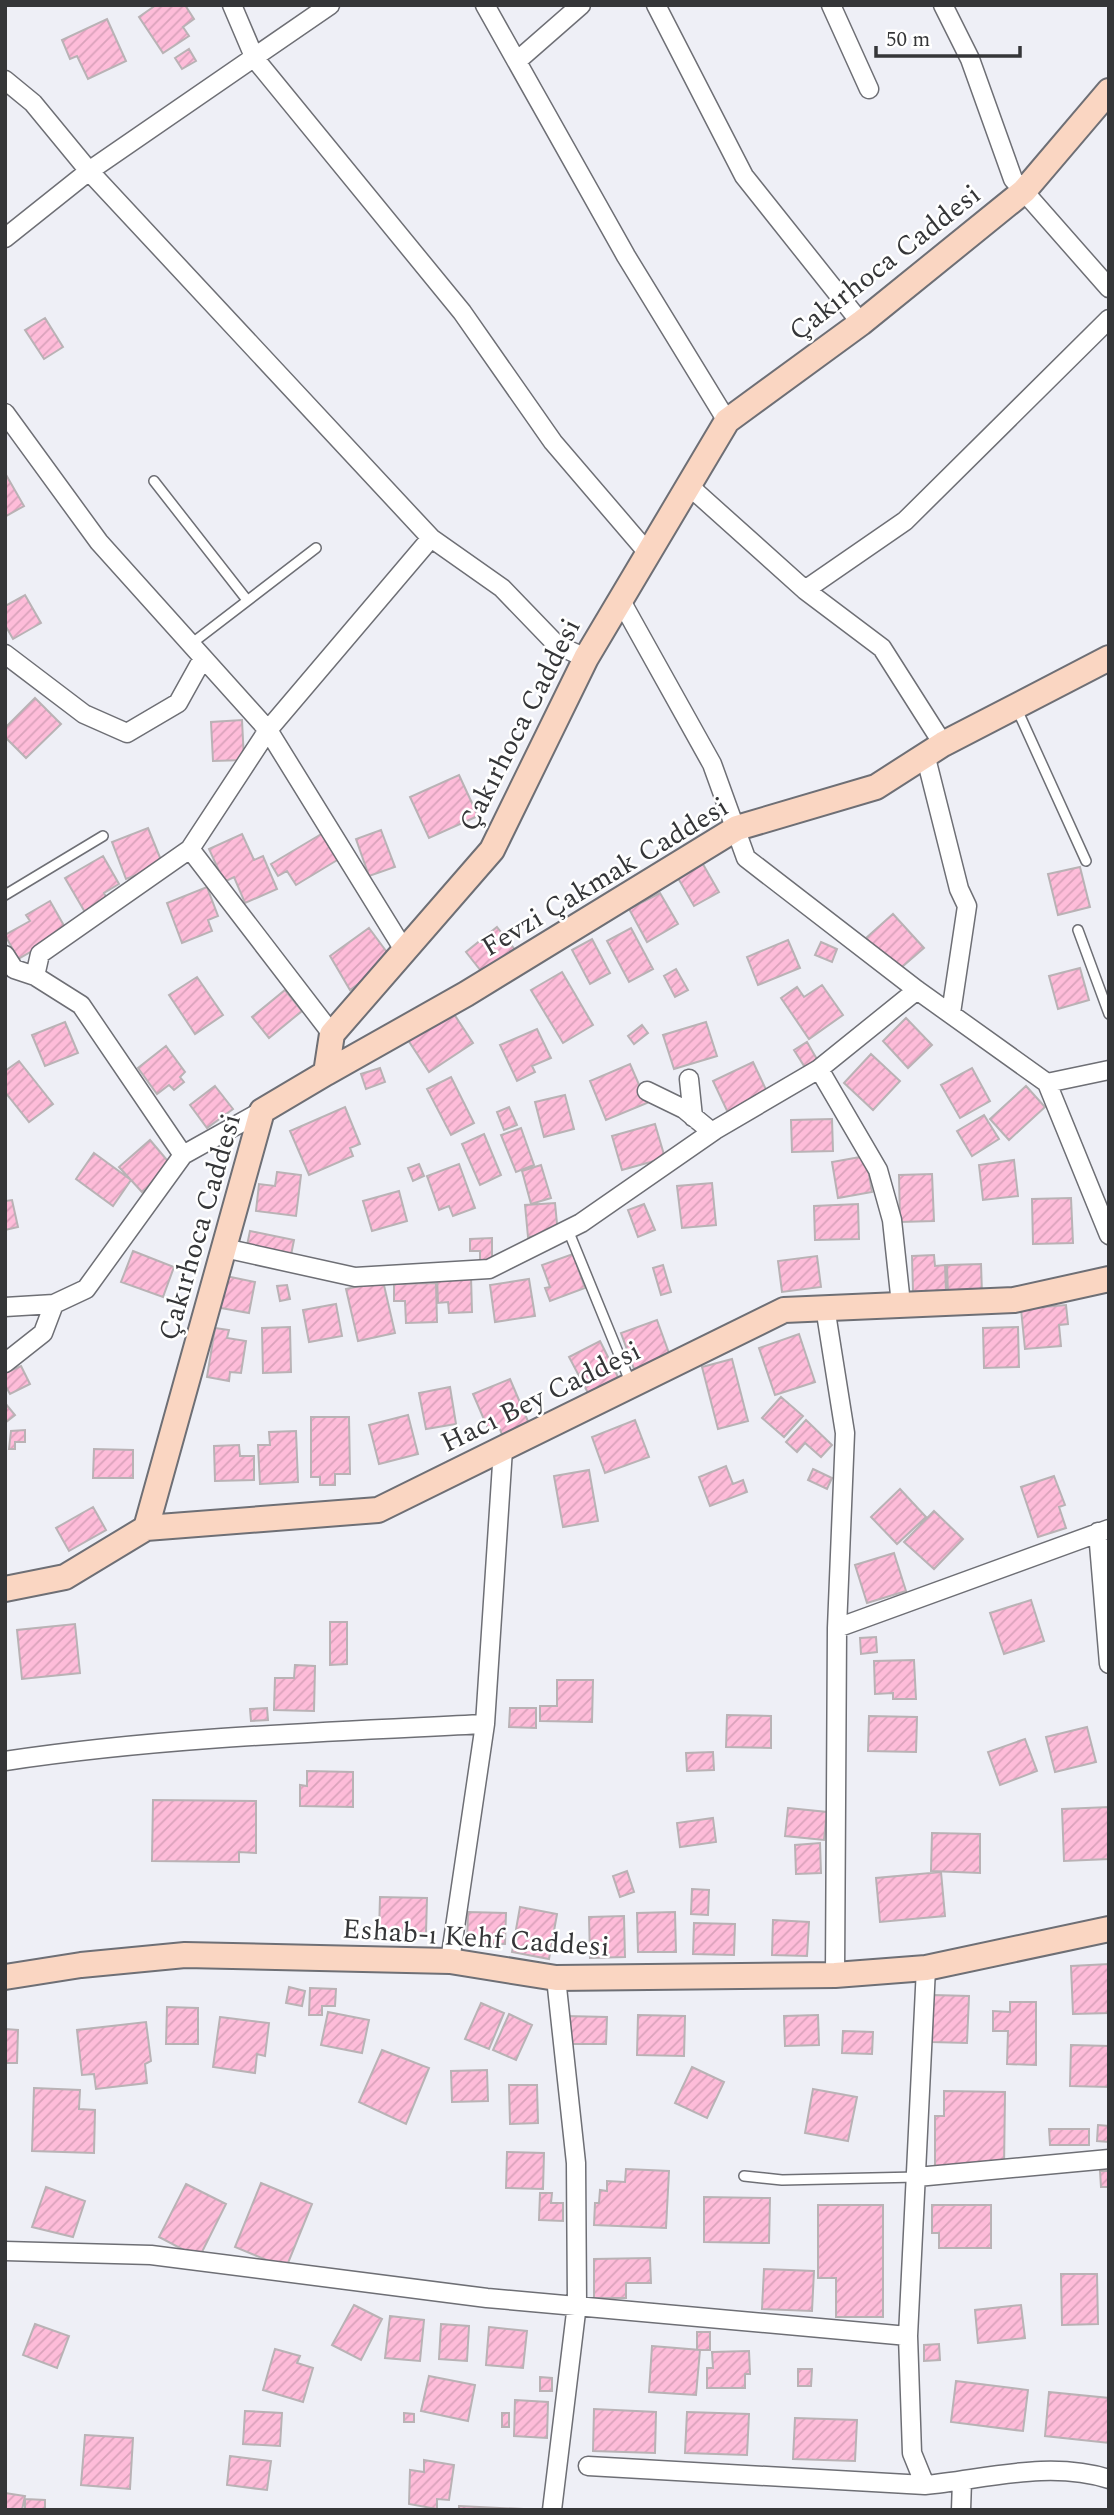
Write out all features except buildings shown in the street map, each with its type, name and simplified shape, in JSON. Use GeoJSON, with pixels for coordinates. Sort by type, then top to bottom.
{"type":"FeatureCollection","features":[{"type":"Feature","properties":{"kind":"street"},"geometry":{"type":"LineString","coordinates":[[232,5],[255,59],[462,313],[553,442],[648,553]]}},
{"type":"Feature","properties":{"kind":"street"},"geometry":{"type":"LineString","coordinates":[[5,238],[89,172],[330,5]]}},
{"type":"Feature","properties":{"kind":"street"},"geometry":{"type":"LineString","coordinates":[[485,5],[626,256],[727,421]]}},
{"type":"Feature","properties":{"kind":"street"},"geometry":{"type":"LineString","coordinates":[[517,61],[581,5]]}},
{"type":"Feature","properties":{"kind":"street"},"geometry":{"type":"LineString","coordinates":[[656,5],[744,176],[861,323]]}},
{"type":"Feature","properties":{"kind":"street"},"geometry":{"type":"LineString","coordinates":[[831,5],[869,89]]}},
{"type":"Feature","properties":{"kind":"street"},"geometry":{"type":"LineString","coordinates":[[943,5],[970,59],[1013,179],[1109,288]]}},
{"type":"Feature","properties":{"kind":"street"},"geometry":{"type":"LineString","coordinates":[[5,80],[33,103],[89,172],[431,538],[502,588],[557,645],[586,658]]}},
{"type":"Feature","properties":{"kind":"street","name":"Çakırhoca Caddesi"},"geometry":{"type":"LineString","coordinates":[[332,1034],[492,850],[586,658],[727,421],[861,323],[1024,191],[1109,91]]}},
{"type":"Feature","properties":{"kind":"street"},"geometry":{"type":"LineString","coordinates":[[805,590],[905,521],[1109,319]]}},
{"type":"Feature","properties":{"kind":"street"},"geometry":{"type":"LineString","coordinates":[[5,413],[99,542],[268,730],[404,950]]}},
{"type":"Feature","properties":{"kind":"street"},"geometry":{"type":"LineString","coordinates":[[688,485],[805,590],[882,648],[934,751],[959,889],[967,906],[951,1013]]}},
{"type":"Feature","properties":{"kind":"street"},"geometry":{"type":"LineString","coordinates":[[36,976],[40,954],[190,849],[268,730],[431,538]]}},
{"type":"Feature","properties":{"kind":"street"},"geometry":{"type":"LineString","coordinates":[[621,599],[712,764],[746,858],[917,990],[1047,1083],[1109,1235]]}},
{"type":"Feature","properties":{"kind":"street"},"geometry":{"type":"LineString","coordinates":[[5,654],[84,714],[127,733],[178,703],[203,659]]}},
{"type":"Feature","properties":{"kind":"street","name":"Fevzi Çakmak Caddesi"},"geometry":{"type":"LineString","coordinates":[[326,1073],[466,994],[737,828],[876,787],[1015,706],[1109,658]]}},
{"type":"Feature","properties":{"kind":"street"},"geometry":{"type":"LineString","coordinates":[[190,849],[332,1034],[326,1073]]}},
{"type":"Feature","properties":{"kind":"street"},"geometry":{"type":"LineString","coordinates":[[5,955],[14,969],[36,976],[81,1005],[183,1155]]}},
{"type":"Feature","properties":{"kind":"street"},"geometry":{"type":"LineString","coordinates":[[224,1248],[355,1277],[489,1269],[568,1230],[712,1132],[819,1069],[917,990]]}},
{"type":"Feature","properties":{"kind":"street"},"geometry":{"type":"LineString","coordinates":[[819,1069],[878,1170],[892,1220],[901,1304]]}},
{"type":"Feature","properties":{"kind":"street"},"geometry":{"type":"LineString","coordinates":[[1047,1083],[1109,1070]]}},
{"type":"Feature","properties":{"kind":"street","name":"Çakırhoca Caddesi"},"geometry":{"type":"LineString","coordinates":[[146,1528],[262,1111],[326,1073]]}},
{"type":"Feature","properties":{"kind":"street"},"geometry":{"type":"LineString","coordinates":[[689,1079],[693,1117]]}},
{"type":"Feature","properties":{"kind":"street"},"geometry":{"type":"LineString","coordinates":[[647,1091],[693,1117],[712,1132]]}},
{"type":"Feature","properties":{"kind":"street"},"geometry":{"type":"LineString","coordinates":[[5,1307],[54,1304],[86,1289],[183,1155],[262,1111]]}},
{"type":"Feature","properties":{"kind":"street","name":"Hacı Bey Caddesi"},"geometry":{"type":"LineString","coordinates":[[5,1589],[65,1577],[146,1528],[378,1510],[784,1310],[1014,1300],[1109,1279]]}},
{"type":"Feature","properties":{"kind":"street"},"geometry":{"type":"LineString","coordinates":[[5,1363],[43,1333],[54,1304]]}},
{"type":"Feature","properties":{"kind":"street"},"geometry":{"type":"LineString","coordinates":[[825,1307],[845,1433],[837,1628],[835,1975]]}},
{"type":"Feature","properties":{"kind":"street"},"geometry":{"type":"LineString","coordinates":[[450,1961],[485,1724],[503,1449]]}},
{"type":"Feature","properties":{"kind":"street"},"geometry":{"type":"LineString","coordinates":[[837,1628],[1103,1531],[1109,1664]]}},
{"type":"Feature","properties":{"kind":"street"},"geometry":{"type":"LineString","coordinates":[[5,1761],[124,1745],[485,1724]]}},
{"type":"Feature","properties":{"kind":"street","name":"Eshab-ı Kehf Caddesi"},"geometry":{"type":"LineString","coordinates":[[5,1977],[81,1965],[185,1955],[450,1961],[556,1978],[835,1975],[926,1968],[1109,1929]]}},
{"type":"Feature","properties":{"kind":"street"},"geometry":{"type":"LineString","coordinates":[[925,2485],[912,2453],[908,2336],[926,1968]]}},
{"type":"Feature","properties":{"kind":"street"},"geometry":{"type":"LineString","coordinates":[[552,2510],[577,2304],[576,2163],[556,1978]]}},
{"type":"Feature","properties":{"kind":"street"},"geometry":{"type":"LineString","coordinates":[[917,2177],[1109,2159]]}},
{"type":"Feature","properties":{"kind":"street"},"geometry":{"type":"LineString","coordinates":[[5,2251],[151,2255],[487,2298],[577,2304],[740,2322],[908,2336]]}},
{"type":"Feature","properties":{"kind":"street"},"geometry":{"type":"LineString","coordinates":[[588,2466],[925,2485],[1016,2472],[1083,2471],[1109,2479]]}},
{"type":"Feature","properties":{"kind":"street"},"geometry":{"type":"LineString","coordinates":[[961,2510],[962,2481]]}},
{"type":"Feature","properties":{"kind":"lane"},"geometry":{"type":"LineString","coordinates":[[154,481],[247,600]]}},
{"type":"Feature","properties":{"kind":"lane"},"geometry":{"type":"LineString","coordinates":[[191,644],[316,548]]}},
{"type":"Feature","properties":{"kind":"lane"},"geometry":{"type":"LineString","coordinates":[[1015,706],[1086,861]]}},
{"type":"Feature","properties":{"kind":"lane"},"geometry":{"type":"LineString","coordinates":[[5,895],[103,836]]}},
{"type":"Feature","properties":{"kind":"lane"},"geometry":{"type":"LineString","coordinates":[[1078,930],[1109,1014]]}},
{"type":"Feature","properties":{"kind":"lane"},"geometry":{"type":"LineString","coordinates":[[568,1230],[632,1385]]}},
{"type":"Feature","properties":{"kind":"lane"},"geometry":{"type":"LineString","coordinates":[[744,2176],[782,2179],[917,2177]]}}]}
